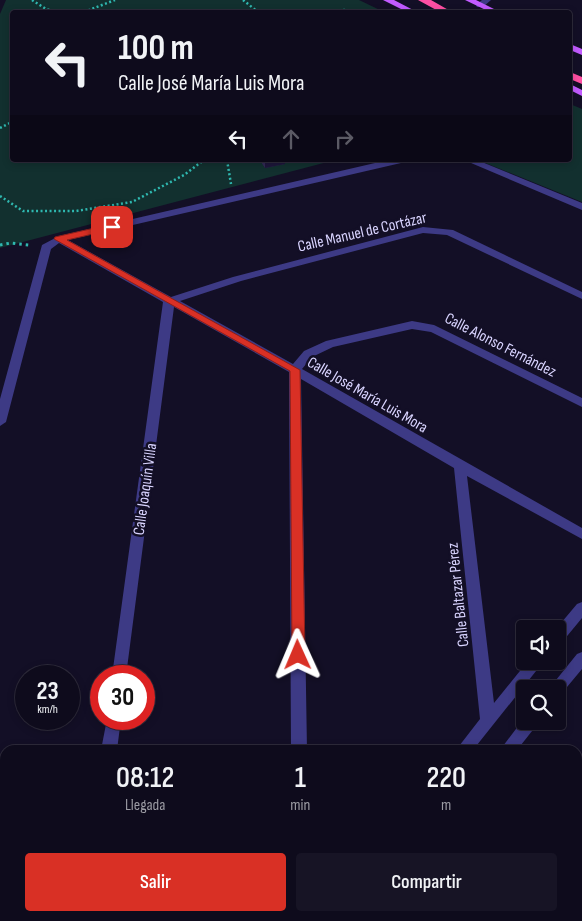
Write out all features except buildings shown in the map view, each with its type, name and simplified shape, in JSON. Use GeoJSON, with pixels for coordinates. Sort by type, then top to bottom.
{"type":"FeatureCollection","features":[{"type":"Feature","properties":{"kind":"highway"},"geometry":{"type":"LineString","coordinates":[[423,0],[443,10]]}},
{"type":"Feature","properties":{"kind":"main road"},"geometry":{"type":"LineString","coordinates":[[387,0],[409,10]]}},
{"type":"Feature","properties":{"kind":"main road"},"geometry":{"type":"LineString","coordinates":[[469,0],[483,2],[493,10]]}},
{"type":"Feature","properties":{"kind":"street"},"geometry":{"type":"LineString","coordinates":[[0,422],[46,247],[59,239],[391,162]]}},
{"type":"Feature","properties":{"kind":"street"},"geometry":{"type":"LineString","coordinates":[[474,162],[582,208]]}},
{"type":"Feature","properties":{"kind":"street","name":"Calle Manuel de Cortázar"},"geometry":{"type":"LineString","coordinates":[[169,302],[237,279],[423,230],[449,232],[582,296]]}},
{"type":"Feature","properties":{"kind":"street","name":"Calle José María Luis Mora"},"geometry":{"type":"LineString","coordinates":[[59,239],[169,302],[295,370],[582,534]]}},
{"type":"Feature","properties":{"kind":"street","name":"Calle Joaquín Villa"},"geometry":{"type":"LineString","coordinates":[[120,665],[169,302]]}},
{"type":"Feature","properties":{"kind":"street","name":"Calle Alonso Fernández"},"geometry":{"type":"LineString","coordinates":[[295,370],[308,354],[330,344],[412,325],[423,326],[434,329],[582,403]]}},
{"type":"Feature","properties":{"kind":"street"},"geometry":{"type":"LineString","coordinates":[[295,370],[299,745]]}},
{"type":"Feature","properties":{"kind":"street","name":"Calle Baltazar Pérez"},"geometry":{"type":"LineString","coordinates":[[460,466],[488,719]]}},
{"type":"Feature","properties":{"kind":"street"},"geometry":{"type":"LineString","coordinates":[[566,627],[582,608]]}},
{"type":"Feature","properties":{"kind":"street"},"geometry":{"type":"LineString","coordinates":[[564,680],[582,658]]}},
{"type":"Feature","properties":{"kind":"street"},"geometry":{"type":"LineString","coordinates":[[468,745],[529,670]]}},
{"type":"Feature","properties":{"kind":"street"},"geometry":{"type":"LineString","coordinates":[[111,745],[113,730]]}},
{"type":"Feature","properties":{"kind":"street"},"geometry":{"type":"LineString","coordinates":[[512,745],[524,730]]}},
{"type":"Feature","properties":{"kind":"path"},"geometry":{"type":"LineString","coordinates":[[32,0],[49,10]]}},
{"type":"Feature","properties":{"kind":"path"},"geometry":{"type":"LineString","coordinates":[[89,10],[115,0]]}},
{"type":"Feature","properties":{"kind":"path"},"geometry":{"type":"LineString","coordinates":[[243,0],[256,10]]}},
{"type":"Feature","properties":{"kind":"path"},"geometry":{"type":"LineString","coordinates":[[0,196],[23,211],[76,211],[132,202],[184,176],[202,162]]}},
{"type":"Feature","properties":{"kind":"path"},"geometry":{"type":"LineString","coordinates":[[227,162],[228,173],[236,198]]}},
{"type":"Feature","properties":{"kind":"path"},"geometry":{"type":"LineString","coordinates":[[0,245],[11,243],[46,247]]}},
{"type":"Feature","properties":{"kind":"green space"},"geometry":{"type":"Polygon","coordinates":[[[6,0],[359,0],[380,10],[10,10],[10,162],[327,162],[0,248],[0,14],[6,0]]]}},
{"type":"Feature","properties":{"kind":"green space"},"geometry":{"type":"Polygon","coordinates":[[[572,105],[582,109],[582,202],[483,162],[572,162],[572,105]]]}},
{"type":"Feature","properties":{"kind":"route"},"geometry":{"type":"LineString","coordinates":[[112,227],[59,239],[169,302],[295,370],[298,655]]}}]}
